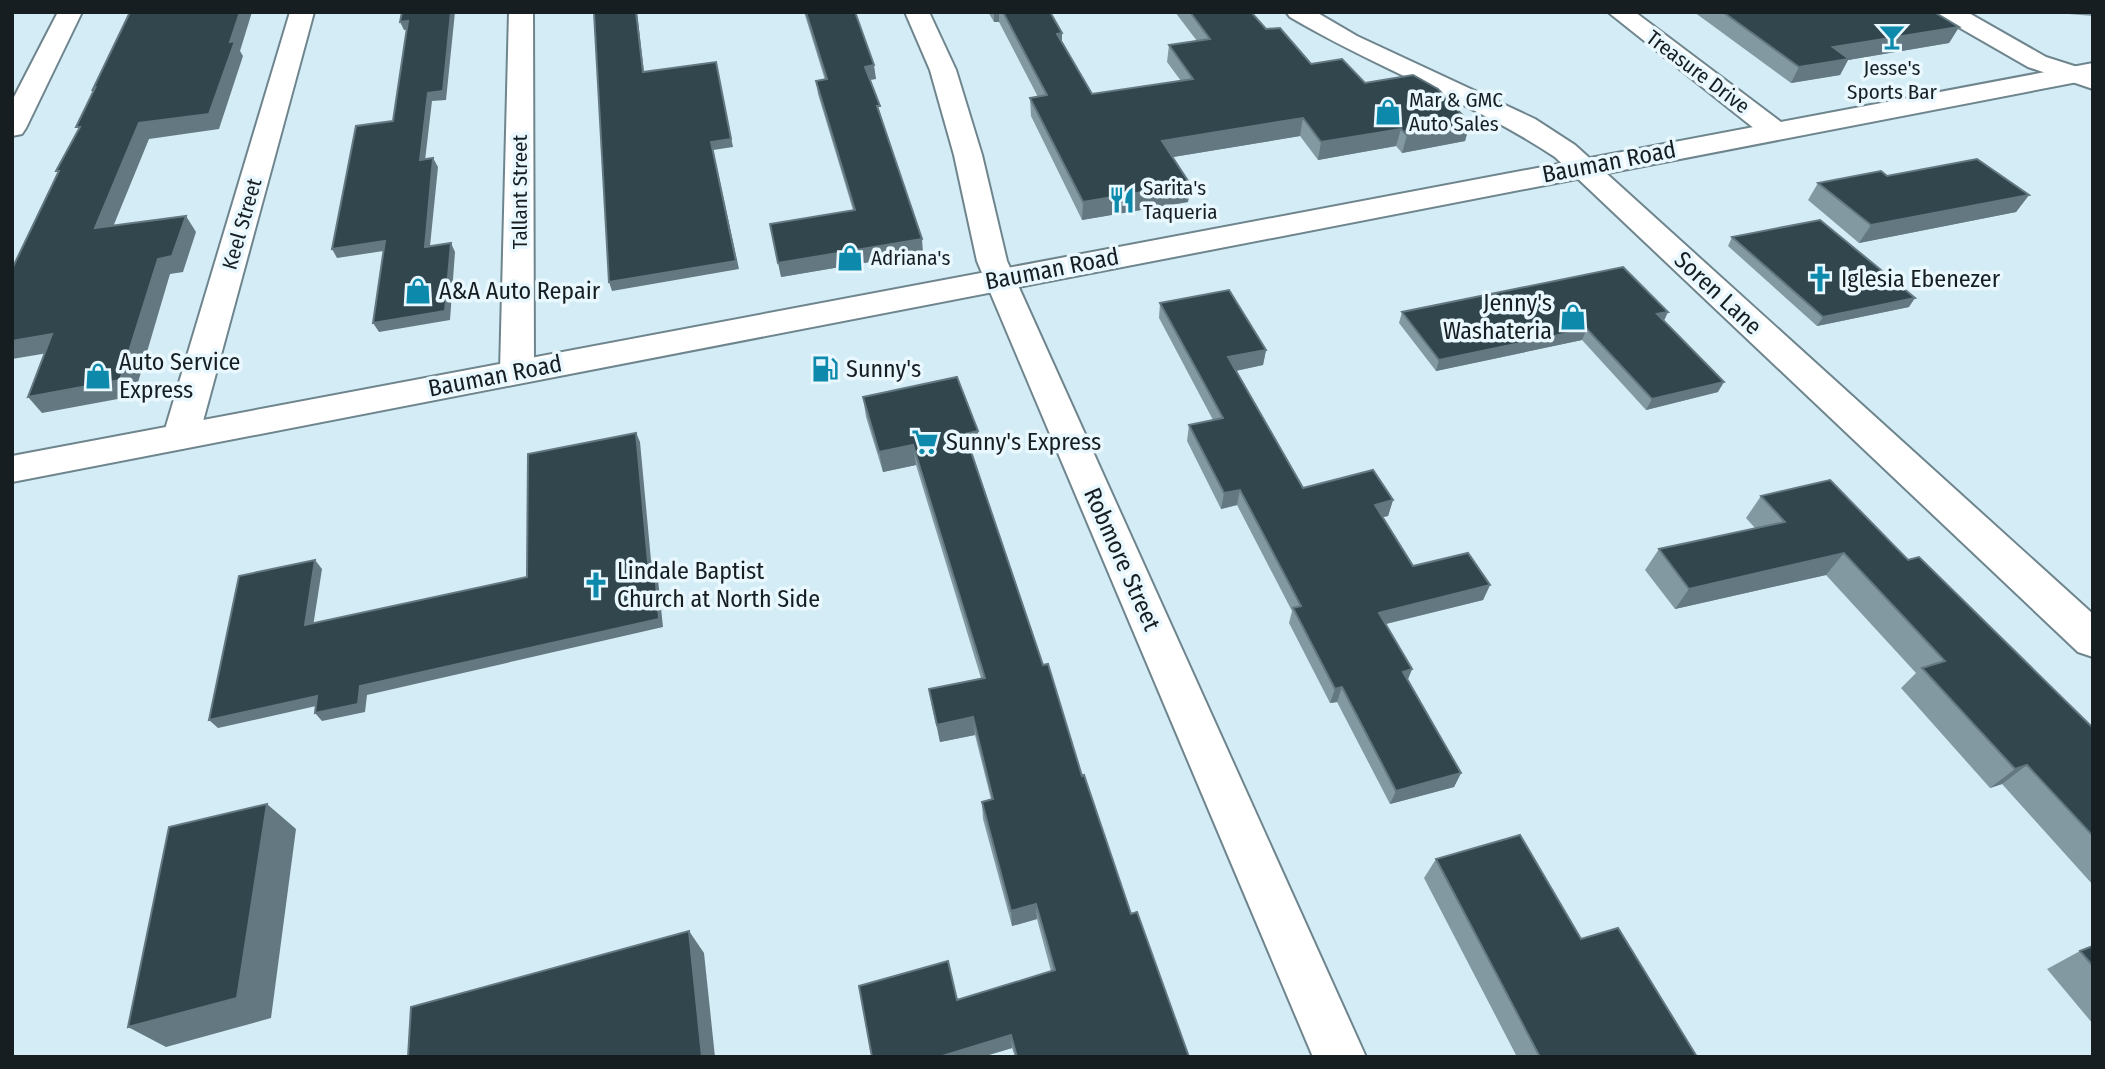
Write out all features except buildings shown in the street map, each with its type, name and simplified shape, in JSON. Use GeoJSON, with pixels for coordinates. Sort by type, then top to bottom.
{"type":"FeatureCollection","features":[{"type":"Feature","properties":{"kind":"street"},"geometry":{"type":"LineString","coordinates":[[12,128],[70,12]]}},
{"type":"Feature","properties":{"kind":"street","name":"Keel Street"},"geometry":{"type":"LineString","coordinates":[[181,436],[302,12]]}},
{"type":"Feature","properties":{"kind":"street","name":"Tallant Street"},"geometry":{"type":"LineString","coordinates":[[517,372],[521,12]]}},
{"type":"Feature","properties":{"kind":"street","name":"Robmore Street"},"geometry":{"type":"LineString","coordinates":[[917,12],[943,70],[968,155],[992,261],[1340,1057]]}},
{"type":"Feature","properties":{"kind":"street","name":"Soren Lane"},"geometry":{"type":"LineString","coordinates":[[1298,12],[1348,41],[1525,125],[1564,151],[2093,640]]}},
{"type":"Feature","properties":{"kind":"street","name":"Treasure Drive"},"geometry":{"type":"LineString","coordinates":[[1620,12],[1775,131]]}},
{"type":"Feature","properties":{"kind":"street"},"geometry":{"type":"LineString","coordinates":[[1949,12],[2037,62],[2087,75]]}},
{"type":"Feature","properties":{"kind":"street","name":"Bauman Road"},"geometry":{"type":"LineString","coordinates":[[12,469],[1582,167],[2087,75]]}},
{"type":"Feature","properties":{"kind":"place","name":"Jesse's Sports Bar"},"geometry":{"type":"Point","coordinates":[1892,37]}},
{"type":"Feature","properties":{"kind":"place","name":"Mar & GMC Auto Sales"},"geometry":{"type":"Point","coordinates":[1388,112]}},
{"type":"Feature","properties":{"kind":"place","name":"Sarita's Taqueria"},"geometry":{"type":"Point","coordinates":[1122,200]}},
{"type":"Feature","properties":{"kind":"place","name":"Adriana's"},"geometry":{"type":"Point","coordinates":[850,258]}},
{"type":"Feature","properties":{"kind":"place","name":"Iglesia Ebenezer"},"geometry":{"type":"Point","coordinates":[1820,279]}},
{"type":"Feature","properties":{"kind":"place","name":"A&A Auto Repair"},"geometry":{"type":"Point","coordinates":[418,291]}},
{"type":"Feature","properties":{"kind":"place","name":"Jenny's Washateria"},"geometry":{"type":"Point","coordinates":[1573,317]}},
{"type":"Feature","properties":{"kind":"place","name":"Sunny's"},"geometry":{"type":"Point","coordinates":[825,369]}},
{"type":"Feature","properties":{"kind":"place","name":"Auto Service Express"},"geometry":{"type":"Point","coordinates":[98,376]}},
{"type":"Feature","properties":{"kind":"place","name":"Sunny's Express"},"geometry":{"type":"Point","coordinates":[925,442]}},
{"type":"Feature","properties":{"kind":"place","name":"Lindale Baptist Church at North Side"},"geometry":{"type":"Point","coordinates":[596,585]}}]}
